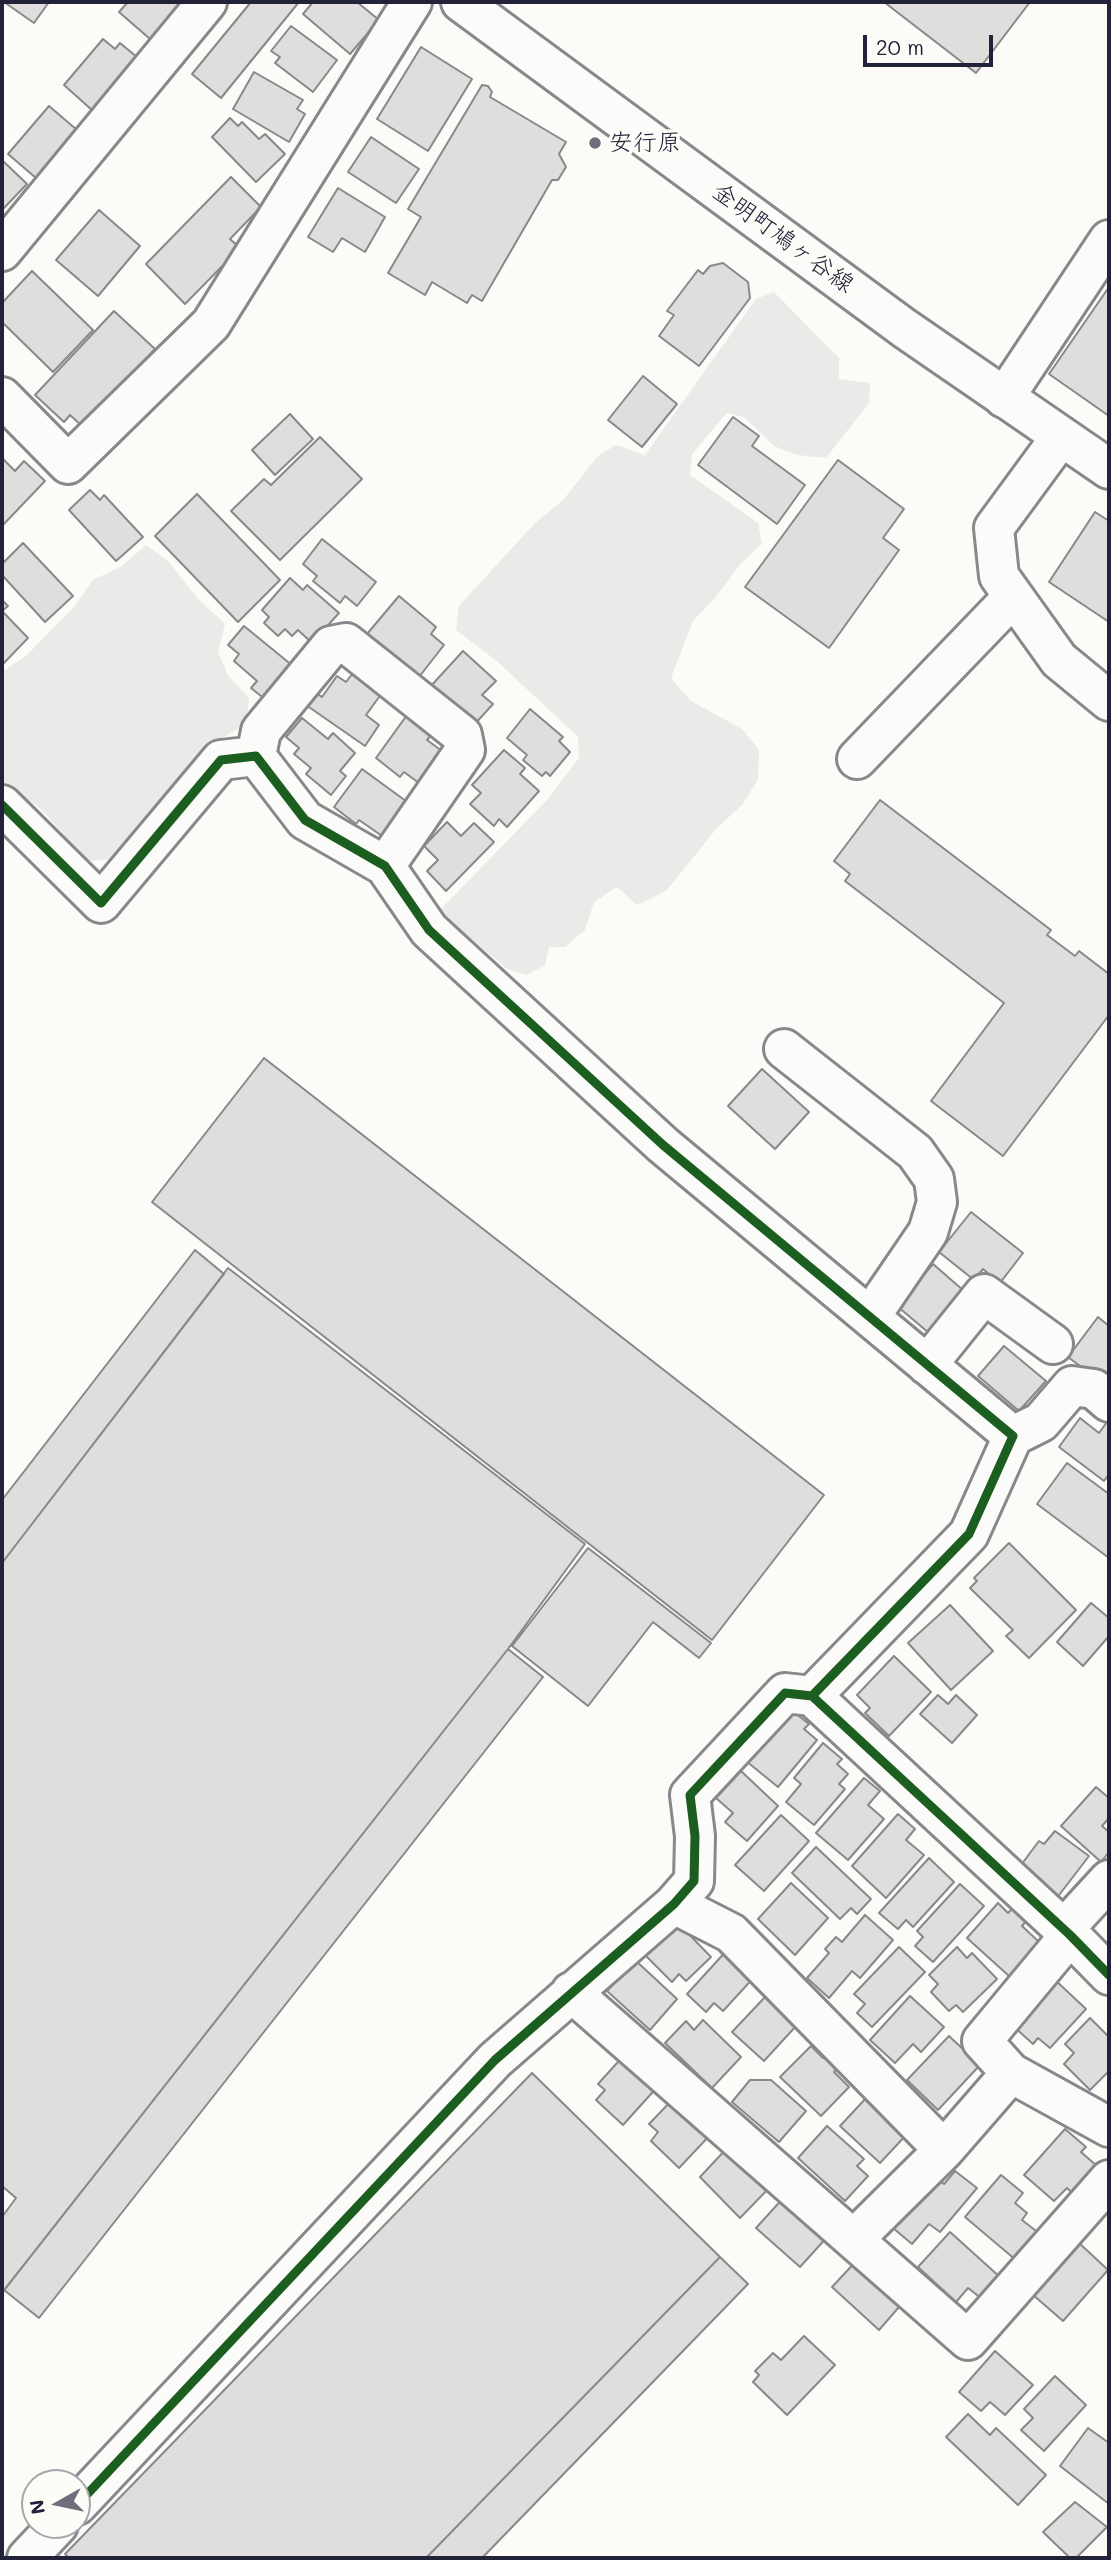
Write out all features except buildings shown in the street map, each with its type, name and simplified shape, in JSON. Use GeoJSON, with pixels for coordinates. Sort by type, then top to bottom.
{"type":"FeatureCollection","features":[{"type":"Feature","properties":{"kind":"street"},"geometry":{"type":"LineString","coordinates":[[2,251],[207,2]]}},
{"type":"Feature","properties":{"kind":"street"},"geometry":{"type":"LineString","coordinates":[[2,397],[68,464],[211,324],[412,2]]}},
{"type":"Feature","properties":{"kind":"street","name":"金明町鳩ヶ谷線"},"geometry":{"type":"LineString","coordinates":[[461,2],[1004,398],[1109,469]]}},
{"type":"Feature","properties":{"kind":"street"},"geometry":{"type":"LineString","coordinates":[[1004,398],[1109,240]]}},
{"type":"Feature","properties":{"kind":"street"},"geometry":{"type":"LineString","coordinates":[[1060,438],[994,528],[999,576],[1012,598],[1059,660],[1109,701]]}},
{"type":"Feature","properties":{"kind":"street"},"geometry":{"type":"LineString","coordinates":[[857,759],[1012,598]]}},
{"type":"Feature","properties":{"kind":"street"},"geometry":{"type":"LineString","coordinates":[[385,866],[465,750],[462,735],[346,643],[331,646],[261,731],[256,755],[305,820],[385,866],[429,930],[663,1145],[1013,1436]]}},
{"type":"Feature","properties":{"kind":"street"},"geometry":{"type":"LineString","coordinates":[[2,805],[101,903],[221,760],[256,755]]}},
{"type":"Feature","properties":{"kind":"street"},"geometry":{"type":"LineString","coordinates":[[784,1049],[915,1152],[934,1179],[937,1202],[928,1232],[870,1317]]}},
{"type":"Feature","properties":{"kind":"street"},"geometry":{"type":"LineString","coordinates":[[928,1365],[984,1294],[1053,1344]]}},
{"type":"Feature","properties":{"kind":"street"},"geometry":{"type":"LineString","coordinates":[[811,1696],[969,1534],[1013,1436],[1041,1422],[1072,1386],[1094,1389],[1109,1402]]}},
{"type":"Feature","properties":{"kind":"street"},"geometry":{"type":"LineString","coordinates":[[91,2490],[495,2060],[674,1904],[694,1881],[695,1836],[690,1795],[785,1693],[811,1696],[1067,1932],[1109,1975]]}},
{"type":"Feature","properties":{"kind":"street"},"geometry":{"type":"LineString","coordinates":[[1109,1880],[982,2041],[1011,2073],[1109,2127]]}},
{"type":"Feature","properties":{"kind":"street"},"geometry":{"type":"LineString","coordinates":[[674,1904],[731,1933],[944,2150]]}},
{"type":"Feature","properties":{"kind":"street"},"geometry":{"type":"LineString","coordinates":[[571,1993],[968,2340],[1109,2180]]}},
{"type":"Feature","properties":{"kind":"street"},"geometry":{"type":"LineString","coordinates":[[854,2239],[944,2150],[1011,2073]]}},
{"type":"Feature","properties":{"kind":"street"},"geometry":{"type":"LineString","coordinates":[[27,2558],[45,2539]]}},
{"type":"Feature","properties":{"kind":"shaded area"},"geometry":{"type":"Polygon","coordinates":[[[774,292],[839,358],[839,379],[870,383],[869,403],[826,458],[797,455],[774,446],[744,417],[727,413],[692,454],[690,475],[758,523],[762,544],[741,563],[715,598],[693,621],[671,678],[691,701],[742,729],[759,750],[758,779],[743,804],[717,828],[666,891],[637,905],[617,887],[594,902],[585,930],[565,947],[549,947],[545,965],[527,975],[507,969],[439,911],[546,801],[579,758],[578,737],[498,662],[456,630],[459,606],[535,523],[563,500],[598,456],[616,445],[645,455],[756,299],[774,292]]]}},
{"type":"Feature","properties":{"kind":"shaded area"},"geometry":{"type":"Polygon","coordinates":[[[146,545],[168,561],[197,598],[225,624],[218,652],[228,675],[249,698],[246,724],[215,742],[171,787],[111,859],[87,861],[42,810],[2,781],[2,672],[27,655],[72,609],[93,580],[122,566],[146,545]]]}},
{"type":"Feature","properties":{"kind":"cycle path"},"geometry":{"type":"LineString","coordinates":[[2,805],[101,903],[221,760],[256,756],[305,820],[385,866],[429,930],[663,1145],[1013,1436],[969,1534],[812,1696]]}},
{"type":"Feature","properties":{"kind":"cycle path"},"geometry":{"type":"LineString","coordinates":[[91,2490],[495,2060],[674,1904],[694,1881],[695,1836],[690,1795],[785,1693],[812,1696],[1070,1935],[1109,1975]]}},
{"type":"Feature","properties":{"kind":"place","name":"安行原"},"geometry":{"type":"Point","coordinates":[595,143]}}]}
